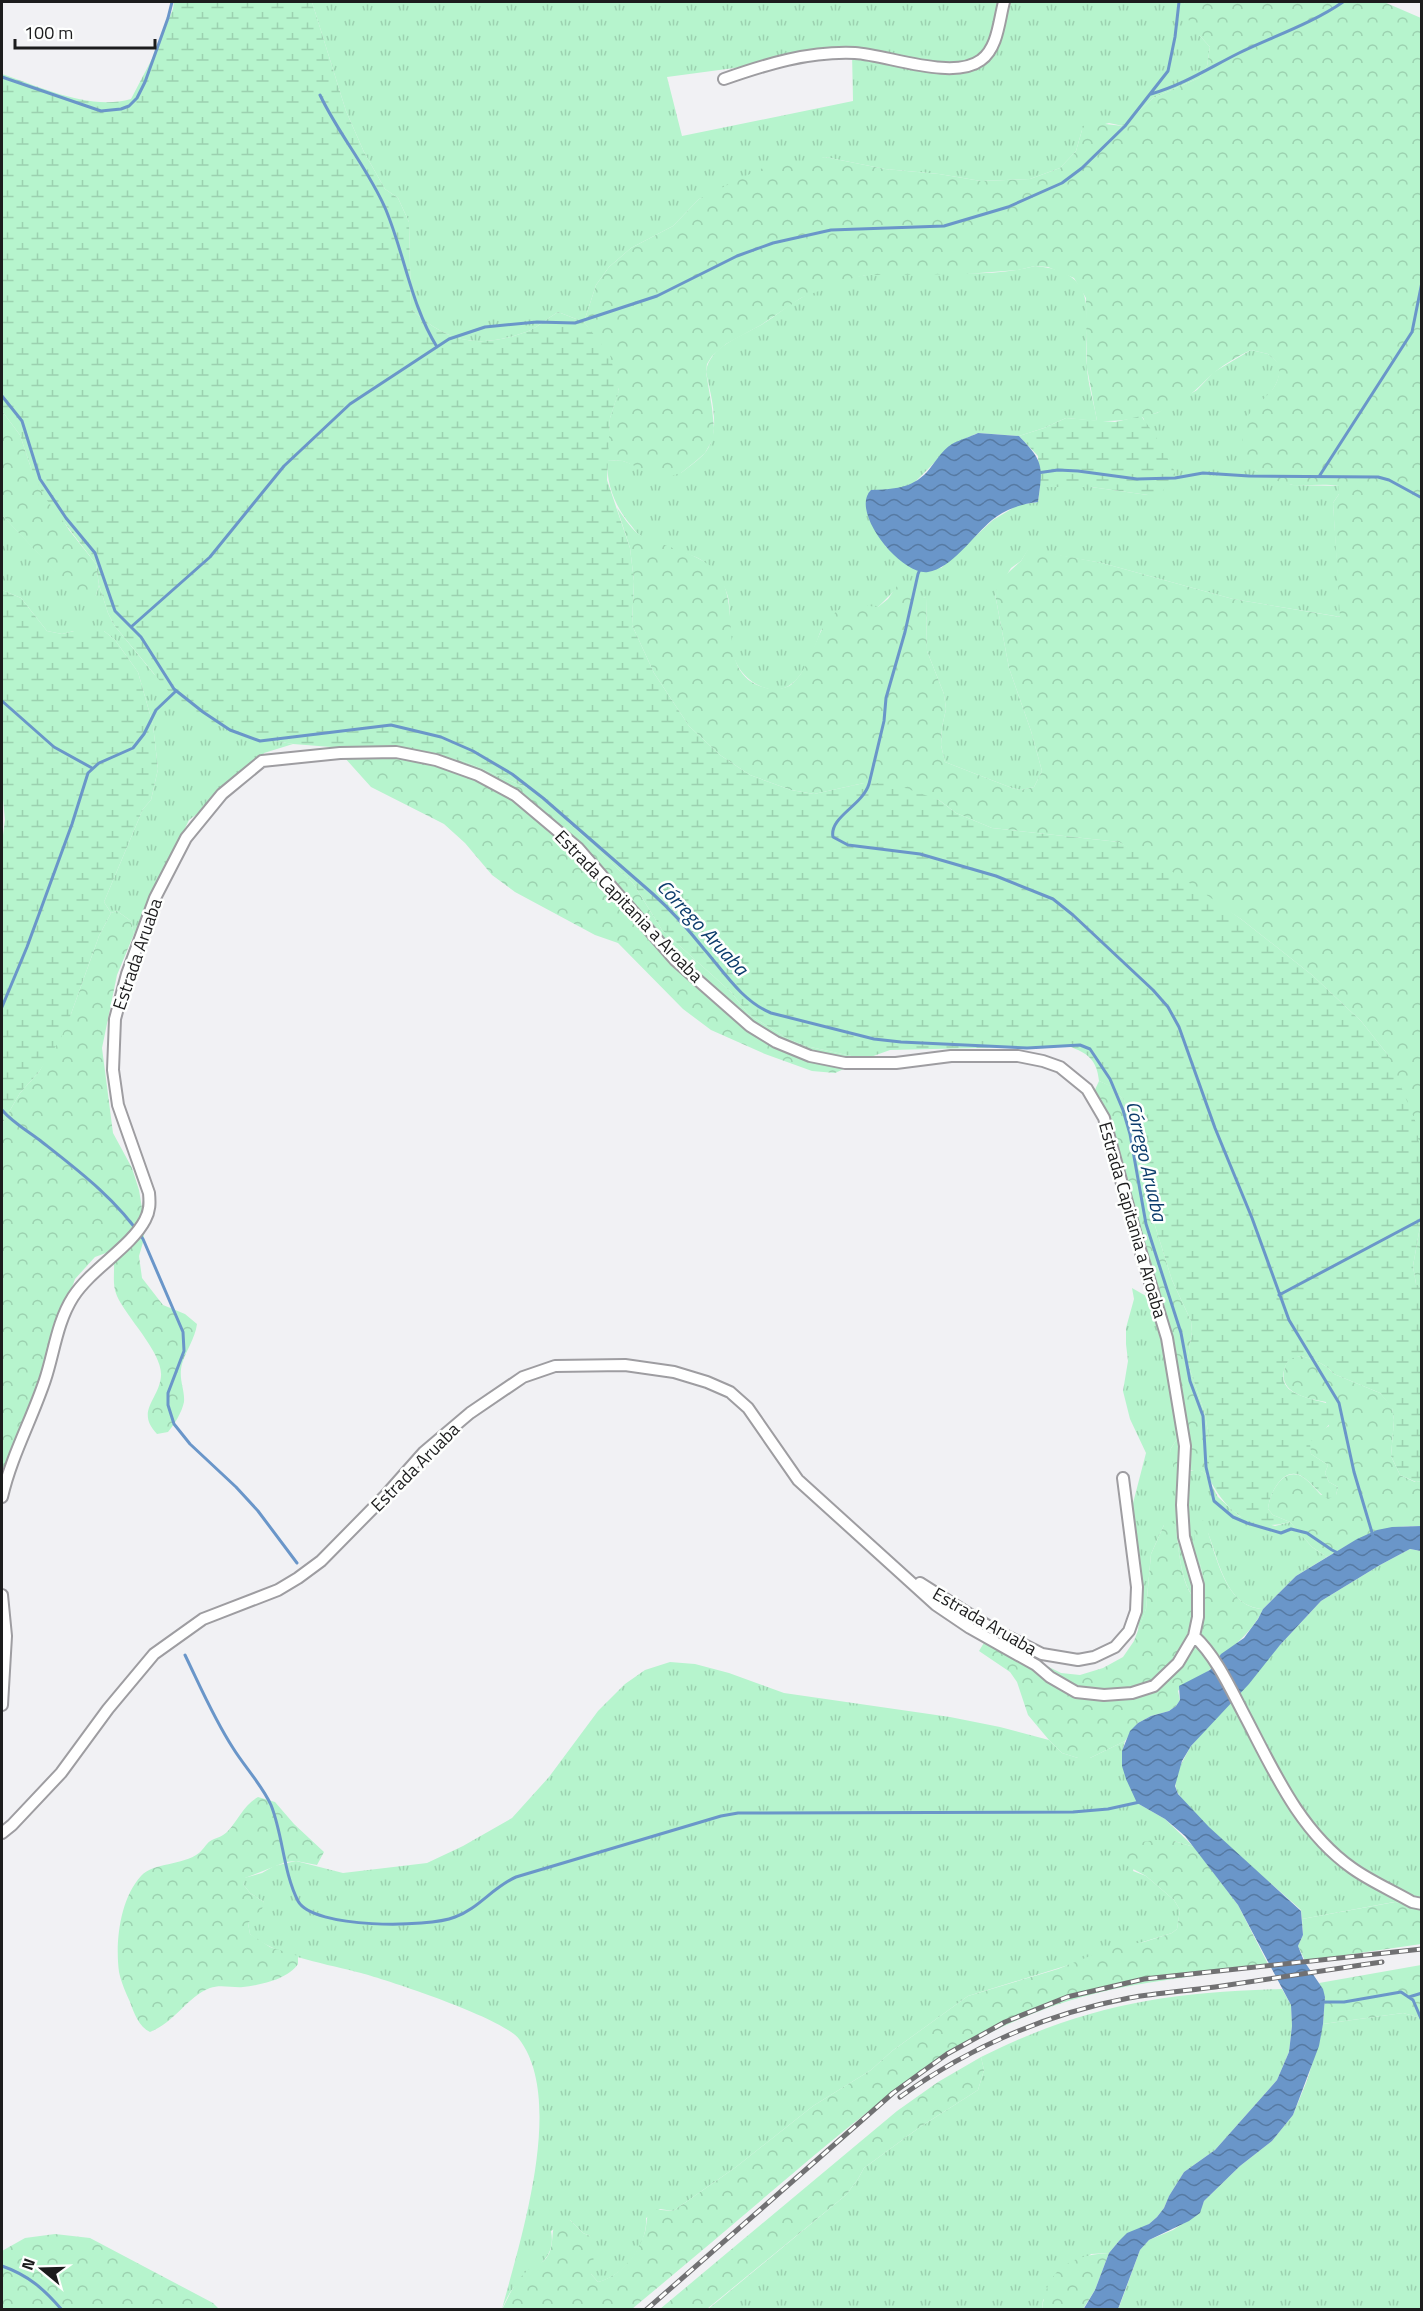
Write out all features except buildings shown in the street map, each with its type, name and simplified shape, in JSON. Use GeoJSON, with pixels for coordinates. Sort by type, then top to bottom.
{"type":"FeatureCollection","features":[{"type":"Feature","properties":{"kind":"street"},"geometry":{"type":"LineString","coordinates":[[724,79],[776,61],[821,53],[856,54],[944,68],[968,67],[980,61],[991,51],[1004,2]]}},
{"type":"Feature","properties":{"kind":"street","name":"Estrada Capitania a Aroaba"},"geometry":{"type":"LineString","coordinates":[[262,761],[340,753],[396,752],[436,760],[478,775],[515,795],[578,848],[675,960],[750,1026],[776,1042],[802,1052],[845,1063],[896,1064],[951,1056],[1018,1056],[1060,1067],[1087,1089],[1104,1118],[1138,1246],[1167,1338],[1185,1446],[1182,1505],[1184,1537],[1198,1585],[1198,1617],[1194,1635]]}},
{"type":"Feature","properties":{"kind":"street","name":"Estrada Aruaba"},"geometry":{"type":"LineString","coordinates":[[2,1497],[45,1379],[61,1324],[72,1299],[91,1274],[129,1240],[145,1221],[150,1207],[149,1193],[118,1105],[113,1071],[116,1019],[127,974],[155,898],[186,838],[222,794],[262,761]]}},
{"type":"Feature","properties":{"kind":"street","name":"Estrada Aruaba"},"geometry":{"type":"LineString","coordinates":[[2,1833],[62,1773],[108,1709],[154,1654],[203,1619],[278,1590],[298,1578],[321,1561],[385,1496],[424,1452],[470,1413],[523,1377],[555,1366],[626,1365],[655,1369],[674,1372],[730,1392],[748,1408],[798,1480],[936,1605],[970,1628],[1036,1665],[1050,1677],[1076,1692],[1104,1695],[1132,1694],[1154,1686],[1178,1663],[1194,1635]]}},
{"type":"Feature","properties":{"kind":"street","name":"Estrada Aruaba"},"geometry":{"type":"LineString","coordinates":[[896,1569],[991,1628],[1042,1654],[1078,1660],[1094,1657],[1114,1647],[1129,1631],[1136,1611],[1137,1587],[1124,1478]]}},
{"type":"Feature","properties":{"kind":"street"},"geometry":{"type":"LineString","coordinates":[[2,1595],[6,1636],[2,1705]]}},
{"type":"Feature","properties":{"kind":"street"},"geometry":{"type":"LineString","coordinates":[[1194,1635],[1205,1646],[1287,1796],[1315,1836],[1352,1868],[1412,1902],[1422,1904]]}},
{"type":"Feature","properties":{"kind":"green space"},"geometry":{"type":"Polygon","coordinates":[[[174,2],[312,2],[346,111],[364,152],[385,189],[398,198],[409,222],[411,309],[451,336],[479,341],[509,337],[530,330],[558,312],[584,322],[610,355],[619,391],[610,418],[607,480],[630,548],[634,581],[632,625],[654,673],[689,726],[720,755],[750,775],[791,790],[814,794],[864,783],[891,783],[939,800],[956,813],[992,828],[1119,842],[1178,875],[1241,919],[1312,975],[1361,1021],[1388,1055],[1416,1123],[1421,1156],[1421,1221],[1413,1266],[1416,1284],[1422,1288],[1421,1481],[1416,1482],[1400,1475],[1391,1456],[1394,1420],[1392,1408],[1380,1393],[1334,1374],[1315,1360],[1301,1356],[1289,1359],[1284,1372],[1284,1381],[1288,1388],[1296,1393],[1336,1406],[1333,1419],[1310,1443],[1311,1454],[1328,1465],[1325,1473],[1329,1482],[1338,1487],[1336,1495],[1328,1499],[1303,1477],[1290,1474],[1279,1482],[1271,1496],[1268,1509],[1273,1515],[1290,1522],[1275,1525],[1249,1521],[1229,1507],[1221,1497],[1206,1473],[1209,1475],[1209,1438],[1205,1414],[1187,1361],[1192,1332],[1191,1321],[1172,1280],[1151,1213],[1144,1158],[1135,1123],[1124,1100],[1110,1086],[1099,1081],[1094,1063],[1081,1051],[1068,1046],[890,1050],[865,1059],[806,1046],[788,1039],[748,1014],[731,992],[662,930],[633,883],[535,791],[463,761],[397,747],[344,748],[256,738],[210,723],[174,698],[114,625],[99,585],[96,564],[43,495],[20,435],[2,411],[2,74],[82,100],[115,102],[131,99],[154,55],[174,2]]]}},
{"type":"Feature","properties":{"kind":"green space"},"geometry":{"type":"Polygon","coordinates":[[[312,2],[1184,2],[1200,36],[1210,47],[1207,66],[1199,78],[1153,98],[1123,126],[1109,123],[1082,130],[1076,151],[1060,168],[1030,179],[981,181],[885,169],[825,157],[699,199],[673,226],[631,248],[609,267],[596,285],[584,322],[558,312],[530,330],[493,340],[465,340],[451,336],[411,309],[409,222],[398,198],[385,189],[364,152],[346,111],[312,2]],[[852,52],[667,77],[682,136],[853,101],[852,52]]]}},
{"type":"Feature","properties":{"kind":"green space"},"geometry":{"type":"Polygon","coordinates":[[[1184,2],[1384,2],[1421,18],[1421,1189],[1388,1055],[1361,1021],[1312,975],[1241,919],[1119,842],[992,828],[956,813],[939,800],[864,783],[814,794],[791,790],[750,775],[720,755],[689,726],[654,673],[632,625],[634,581],[630,548],[617,508],[639,534],[694,556],[715,570],[724,584],[734,653],[739,668],[749,680],[766,688],[780,689],[792,684],[801,674],[824,626],[842,608],[855,605],[878,607],[888,599],[899,583],[911,593],[926,598],[927,651],[944,694],[946,709],[941,745],[945,762],[1021,790],[1034,787],[1042,771],[1009,668],[995,594],[999,581],[1021,561],[1028,549],[1102,563],[1233,599],[1340,617],[1333,503],[1339,494],[1339,486],[1293,485],[1279,482],[1253,468],[1244,448],[1242,433],[1245,421],[1273,389],[1279,374],[1279,364],[1268,354],[1251,350],[1223,366],[1174,406],[1130,419],[1097,421],[1087,368],[1086,298],[1074,278],[1048,267],[1035,266],[1018,270],[966,274],[867,275],[849,279],[801,298],[761,325],[726,344],[712,356],[707,364],[706,372],[712,408],[713,439],[705,453],[696,461],[681,473],[664,478],[623,461],[607,460],[610,418],[619,390],[594,336],[584,322],[596,285],[609,267],[631,248],[673,226],[699,199],[760,169],[825,157],[885,169],[981,181],[1030,179],[1060,168],[1076,151],[1082,130],[1087,122],[1123,126],[1153,98],[1199,78],[1207,66],[1210,47],[1190,25],[1184,2]]]}},
{"type":"Feature","properties":{"kind":"green space"},"geometry":{"type":"Polygon","coordinates":[[[1035,266],[1057,270],[1072,277],[1081,287],[1087,315],[1088,374],[1097,421],[1066,418],[1019,436],[978,433],[953,444],[913,484],[894,490],[871,490],[867,512],[886,547],[941,568],[993,520],[1018,505],[1038,502],[1040,487],[1091,487],[1148,495],[1144,419],[1141,416],[1157,413],[1197,390],[1214,372],[1251,350],[1268,354],[1280,364],[1276,384],[1255,409],[1248,457],[1256,471],[1292,485],[1339,486],[1339,494],[1333,503],[1341,617],[1233,599],[1102,563],[1028,550],[1021,561],[1011,568],[995,594],[1009,668],[1042,771],[1034,787],[1021,790],[945,762],[941,745],[946,709],[944,694],[927,651],[926,598],[894,591],[878,607],[821,630],[807,664],[793,683],[773,690],[760,686],[745,675],[735,660],[729,634],[729,600],[718,576],[699,559],[638,534],[615,501],[608,478],[607,460],[681,473],[695,462],[703,455],[713,437],[713,404],[706,372],[708,363],[726,344],[816,290],[866,275],[908,272],[993,273],[1035,266]]]}},
{"type":"Feature","properties":{"kind":"green space"},"geometry":{"type":"Polygon","coordinates":[[[2,411],[20,435],[31,468],[69,530],[96,564],[99,585],[96,595],[89,600],[82,600],[2,515],[2,411]]]}},
{"type":"Feature","properties":{"kind":"green space"},"geometry":{"type":"Polygon","coordinates":[[[1141,416],[1155,435],[1175,472],[1162,492],[1148,495],[1091,487],[1040,487],[1038,456],[1019,436],[1066,418],[1115,422],[1141,416]]]}},
{"type":"Feature","properties":{"kind":"green space"},"geometry":{"type":"Polygon","coordinates":[[[2,515],[82,599],[96,595],[99,585],[114,625],[154,674],[256,738],[293,744],[264,753],[255,768],[244,779],[189,820],[134,934],[131,921],[117,911],[111,913],[104,902],[143,809],[151,800],[158,769],[153,725],[138,672],[115,640],[104,631],[74,631],[62,634],[47,631],[21,598],[2,590],[2,515]]]}},
{"type":"Feature","properties":{"kind":"green space"},"geometry":{"type":"Polygon","coordinates":[[[2,590],[21,598],[47,631],[62,634],[74,631],[104,631],[115,640],[138,672],[153,725],[158,769],[151,800],[143,809],[104,902],[111,913],[99,936],[61,1038],[39,1072],[20,1093],[2,1124],[2,843],[5,820],[2,788],[2,590]]]}},
{"type":"Feature","properties":{"kind":"green space"},"geometry":{"type":"Polygon","coordinates":[[[335,747],[397,747],[463,761],[535,791],[633,883],[662,930],[731,992],[748,1014],[788,1039],[806,1046],[865,1059],[877,1054],[835,1073],[812,1071],[765,1054],[711,1030],[683,1009],[618,943],[595,935],[515,892],[492,875],[465,843],[444,824],[371,787],[335,747]]]}},
{"type":"Feature","properties":{"kind":"green space"},"geometry":{"type":"Polygon","coordinates":[[[117,911],[131,921],[134,934],[117,975],[102,1048],[113,1133],[132,1168],[139,1190],[144,1239],[139,1256],[142,1278],[163,1305],[185,1314],[197,1324],[181,1369],[184,1402],[178,1418],[168,1432],[157,1434],[148,1419],[148,1412],[159,1384],[160,1367],[150,1346],[117,1296],[114,1286],[113,1255],[106,1253],[95,1257],[75,1279],[2,1491],[2,1124],[20,1093],[39,1072],[71,1014],[99,936],[111,913],[117,911]]]}},
{"type":"Feature","properties":{"kind":"green space"},"geometry":{"type":"Polygon","coordinates":[[[1099,1081],[1111,1086],[1124,1100],[1135,1123],[1144,1158],[1151,1213],[1172,1280],[1191,1321],[1192,1332],[1187,1361],[1205,1414],[1209,1438],[1209,1476],[1200,1471],[1191,1470],[1183,1473],[1176,1480],[1170,1450],[1185,1426],[1160,1310],[1146,1296],[1126,1189],[1093,1094],[1099,1081]]]}},
{"type":"Feature","properties":{"kind":"green space"},"geometry":{"type":"Polygon","coordinates":[[[1421,1221],[1421,1288],[1416,1284],[1413,1266],[1421,1221]]]}},
{"type":"Feature","properties":{"kind":"green space"},"geometry":{"type":"Polygon","coordinates":[[[1132,1288],[1146,1296],[1160,1310],[1185,1426],[1170,1450],[1181,1474],[1197,1469],[1205,1473],[1218,1497],[1239,1516],[1275,1526],[1290,1522],[1312,1547],[1327,1557],[1296,1576],[1263,1609],[1250,1606],[1232,1591],[1220,1569],[1208,1533],[1197,1547],[1205,1591],[1201,1598],[1196,1599],[1183,1575],[1175,1525],[1164,1525],[1151,1554],[1146,1609],[1138,1631],[1141,1598],[1132,1507],[1146,1453],[1130,1419],[1123,1391],[1128,1361],[1126,1328],[1134,1299],[1132,1288]]]}},
{"type":"Feature","properties":{"kind":"green space"},"geometry":{"type":"Polygon","coordinates":[[[1301,1356],[1315,1360],[1334,1374],[1380,1393],[1392,1407],[1394,1420],[1391,1456],[1400,1475],[1415,1482],[1421,1481],[1421,1526],[1383,1530],[1327,1557],[1312,1547],[1290,1522],[1273,1515],[1268,1509],[1275,1489],[1284,1478],[1290,1475],[1304,1478],[1321,1495],[1336,1495],[1338,1487],[1329,1482],[1325,1473],[1328,1465],[1311,1454],[1309,1443],[1318,1432],[1329,1426],[1326,1402],[1299,1395],[1286,1385],[1284,1378],[1284,1369],[1289,1358],[1301,1356]]]}},
{"type":"Feature","properties":{"kind":"green space"},"geometry":{"type":"Polygon","coordinates":[[[1198,1520],[1204,1521],[1217,1562],[1230,1588],[1249,1606],[1263,1609],[1255,1623],[1208,1671],[1188,1682],[1178,1691],[1180,1700],[1176,1706],[1138,1723],[1125,1741],[1090,1758],[1078,1758],[1062,1753],[1028,1715],[1017,1682],[1010,1672],[979,1651],[985,1641],[1027,1656],[1061,1673],[1080,1675],[1103,1668],[1123,1657],[1134,1641],[1146,1609],[1151,1554],[1164,1525],[1169,1522],[1175,1524],[1183,1576],[1191,1593],[1196,1599],[1201,1598],[1203,1580],[1195,1538],[1198,1520]]]}},
{"type":"Feature","properties":{"kind":"green space"},"geometry":{"type":"Polygon","coordinates":[[[1410,1549],[1421,1551],[1421,1907],[1394,1902],[1302,1919],[1301,1910],[1212,1831],[1182,1799],[1176,1789],[1178,1773],[1191,1746],[1321,1601],[1410,1549]]]}},
{"type":"Feature","properties":{"kind":"green space"},"geometry":{"type":"Polygon","coordinates":[[[670,1662],[695,1664],[729,1673],[784,1693],[950,1717],[1000,1727],[1049,1740],[1062,1753],[1078,1758],[1090,1758],[1125,1741],[1122,1752],[1137,1803],[1165,1819],[1194,1847],[1174,1841],[1141,1842],[1133,1871],[1146,1876],[1174,1900],[1180,1910],[1177,1929],[1172,1933],[968,1996],[892,2051],[871,2070],[813,2106],[736,2167],[673,2211],[660,2209],[646,2218],[646,2228],[639,2249],[625,2266],[608,2279],[598,2282],[591,2274],[590,2236],[583,2233],[570,2220],[551,2231],[552,2242],[546,2257],[514,2287],[502,2309],[528,2210],[539,2133],[539,2097],[533,2065],[519,2039],[509,2030],[492,2021],[445,2001],[375,1977],[287,1954],[261,1942],[250,1934],[248,1923],[264,1902],[250,1893],[243,1884],[244,1878],[262,1873],[274,1866],[296,1861],[343,1873],[427,1863],[463,1846],[512,1818],[549,1777],[598,1711],[625,1684],[645,1670],[670,1662]]]}},
{"type":"Feature","properties":{"kind":"green space"},"geometry":{"type":"Polygon","coordinates":[[[258,1797],[275,1802],[294,1824],[324,1852],[317,1865],[296,1861],[286,1862],[245,1878],[243,1884],[250,1893],[264,1902],[262,1909],[248,1923],[250,1934],[270,1947],[298,1956],[298,1964],[288,1974],[266,1983],[243,1987],[210,1988],[195,1997],[159,2028],[150,2032],[137,2019],[119,1972],[119,1935],[128,1896],[141,1876],[153,1868],[192,1857],[210,1841],[226,1833],[258,1797]]]}},
{"type":"Feature","properties":{"kind":"green space"},"geometry":{"type":"Polygon","coordinates":[[[1156,1840],[1174,1841],[1194,1847],[1238,1905],[1269,1966],[1109,1990],[1056,2005],[1017,2020],[947,2056],[884,2099],[632,2309],[502,2310],[519,2279],[547,2257],[556,2221],[570,2220],[583,2233],[590,2236],[595,2250],[591,2274],[598,2282],[606,2279],[614,2275],[633,2256],[645,2232],[650,2209],[673,2211],[736,2167],[813,2106],[871,2070],[892,2051],[968,1996],[1058,1969],[1110,1948],[1144,1942],[1172,1933],[1177,1929],[1180,1910],[1174,1900],[1146,1876],[1122,1863],[1120,1857],[1122,1852],[1130,1846],[1156,1840]]]}},
{"type":"Feature","properties":{"kind":"green space"},"geometry":{"type":"Polygon","coordinates":[[[1395,1902],[1421,1907],[1421,1944],[1305,1961],[1298,1946],[1303,1935],[1302,1919],[1395,1902]]]}},
{"type":"Feature","properties":{"kind":"green space"},"geometry":{"type":"Polygon","coordinates":[[[1421,1965],[1421,2018],[1403,2013],[1323,2024],[1325,1997],[1319,1983],[1421,1965]]]}},
{"type":"Feature","properties":{"kind":"green space"},"geometry":{"type":"Polygon","coordinates":[[[1282,1989],[1291,2005],[1292,2026],[1289,2052],[1277,2080],[1215,2150],[1184,2172],[1157,2217],[1119,2241],[1109,2253],[1091,2254],[1043,2300],[1042,2309],[707,2310],[846,2195],[864,2168],[920,2127],[978,2090],[984,2070],[981,2057],[1019,2039],[1092,2013],[1164,1998],[1282,1989]]]}},
{"type":"Feature","properties":{"kind":"green space"},"geometry":{"type":"Polygon","coordinates":[[[1403,2013],[1421,2018],[1421,2309],[1118,2310],[1140,2250],[1149,2240],[1173,2230],[1199,2213],[1204,2201],[1240,2166],[1272,2141],[1293,2115],[1308,2078],[1323,2024],[1403,2013]]]}},
{"type":"Feature","properties":{"kind":"green space"},"geometry":{"type":"Polygon","coordinates":[[[981,2057],[984,2070],[978,2090],[920,2127],[864,2168],[846,2195],[707,2309],[660,2309],[897,2111],[938,2082],[981,2057]]]}},
{"type":"Feature","properties":{"kind":"green space"},"geometry":{"type":"Polygon","coordinates":[[[55,2234],[90,2238],[213,2303],[219,2309],[2,2309],[2,2251],[25,2238],[55,2234]]]}},
{"type":"Feature","properties":{"kind":"green space"},"geometry":{"type":"Polygon","coordinates":[[[1109,2253],[1095,2290],[1083,2309],[1042,2310],[1049,2284],[1063,2267],[1083,2257],[1109,2253]]]}},
{"type":"Feature","properties":{"kind":"water"},"geometry":{"type":"Polygon","coordinates":[[[978,433],[1019,436],[1027,445],[1040,465],[1041,480],[1038,502],[1014,508],[997,516],[962,551],[937,570],[928,572],[917,570],[905,564],[892,553],[872,526],[866,500],[871,490],[894,488],[915,482],[927,472],[948,447],[978,433]]]}},
{"type":"Feature","properties":{"kind":"water"},"geometry":{"type":"Polygon","coordinates":[[[1421,1526],[1421,1551],[1410,1549],[1321,1601],[1191,1746],[1182,1761],[1175,1786],[1178,1794],[1209,1827],[1301,1911],[1303,1935],[1298,1946],[1304,1961],[1323,1989],[1325,1997],[1323,2024],[1319,2046],[1293,2115],[1272,2141],[1240,2166],[1204,2201],[1200,2213],[1189,2221],[1149,2240],[1140,2250],[1118,2309],[1083,2310],[1095,2290],[1109,2253],[1119,2241],[1127,2233],[1149,2224],[1157,2217],[1184,2172],[1215,2150],[1277,2080],[1289,2052],[1292,2026],[1291,2005],[1238,1905],[1185,1836],[1165,1819],[1137,1803],[1122,1766],[1122,1751],[1130,1731],[1138,1723],[1176,1706],[1180,1700],[1179,1686],[1210,1670],[1221,1654],[1244,1638],[1263,1609],[1296,1576],[1357,1539],[1377,1530],[1421,1526]]]}},
{"type":"Feature","properties":{"kind":"waterway"},"geometry":{"type":"LineString","coordinates":[[2,77],[101,111],[129,106],[137,98],[145,82],[172,2]]}},
{"type":"Feature","properties":{"kind":"waterway"},"geometry":{"type":"LineString","coordinates":[[131,627],[210,557],[284,466],[350,404],[449,339],[485,327],[537,322],[575,323],[657,296],[737,256],[773,243],[831,230],[944,226],[1008,207],[1062,183],[1082,168],[1125,126],[1168,71],[1179,2]]}},
{"type":"Feature","properties":{"kind":"waterway"},"geometry":{"type":"LineString","coordinates":[[1151,94],[1185,81],[1343,2]]}},
{"type":"Feature","properties":{"kind":"waterway"},"geometry":{"type":"LineString","coordinates":[[320,95],[386,210],[414,297],[437,347]]}},
{"type":"Feature","properties":{"kind":"waterway"},"geometry":{"type":"LineString","coordinates":[[1320,475],[1412,332],[1422,282]]}},
{"type":"Feature","properties":{"kind":"waterway","name":"Córrego Aruaba"},"geometry":{"type":"LineString","coordinates":[[2,396],[22,421],[40,479],[66,518],[95,553],[115,611],[141,637],[174,689],[230,730],[260,741],[391,725],[441,737],[473,751],[512,774],[543,798],[653,894],[686,927],[742,994],[771,1013],[874,1039],[1027,1048],[1080,1045],[1090,1049],[1110,1079],[1130,1134],[1146,1224],[1181,1333],[1190,1381],[1203,1416],[1206,1467],[1214,1501],[1233,1517],[1247,1523],[1281,1533],[1291,1529],[1307,1533],[1338,1553]]}},
{"type":"Feature","properties":{"kind":"waterway"},"geometry":{"type":"LineString","coordinates":[[1037,473],[1058,470],[1078,471],[1137,479],[1175,478],[1203,473],[1249,476],[1378,477],[1389,480],[1422,498]]}},
{"type":"Feature","properties":{"kind":"waterway"},"geometry":{"type":"LineString","coordinates":[[921,567],[886,698],[884,721],[869,784],[860,799],[836,823],[833,837],[848,845],[920,854],[996,876],[1053,899],[1153,990],[1168,1007],[1179,1027],[1289,1320],[1339,1403],[1354,1472],[1373,1536]]}},
{"type":"Feature","properties":{"kind":"waterway"},"geometry":{"type":"LineString","coordinates":[[2,1007],[27,947],[88,773],[99,763],[133,748],[144,734],[156,710],[176,691]]}},
{"type":"Feature","properties":{"kind":"waterway"},"geometry":{"type":"LineString","coordinates":[[2,701],[54,747],[92,768]]}},
{"type":"Feature","properties":{"kind":"waterway"},"geometry":{"type":"LineString","coordinates":[[2,1110],[96,1186],[121,1211],[143,1239],[183,1332],[184,1351],[168,1393],[168,1405],[174,1424],[190,1444],[258,1511],[297,1563]]}},
{"type":"Feature","properties":{"kind":"waterway"},"geometry":{"type":"LineString","coordinates":[[1279,1295],[1422,1219]]}},
{"type":"Feature","properties":{"kind":"waterway"},"geometry":{"type":"LineString","coordinates":[[185,1655],[226,1737],[271,1805],[289,1878],[298,1901],[308,1910],[325,1917],[347,1921],[372,1924],[441,1921],[471,1909],[500,1886],[516,1877],[721,1816],[738,1813],[1073,1812],[1108,1809],[1140,1802]]}},
{"type":"Feature","properties":{"kind":"waterway"},"geometry":{"type":"LineString","coordinates":[[1321,2002],[1344,2002],[1401,1992],[1413,2000],[1422,2021]]}},
{"type":"Feature","properties":{"kind":"waterway"},"geometry":{"type":"LineString","coordinates":[[1409,1997],[1422,1993]]}},
{"type":"Feature","properties":{"kind":"waterway"},"geometry":{"type":"LineString","coordinates":[[2,2266],[35,2284],[62,2310]]}},
{"type":"Feature","properties":{"kind":"railway"},"geometry":{"type":"LineString","coordinates":[[646,2310],[893,2093],[947,2054],[1005,2022],[1067,1997],[1144,1979],[1422,1949]]}},
{"type":"Feature","properties":{"kind":"railway"},"geometry":{"type":"LineString","coordinates":[[900,2097],[980,2048],[1068,2013],[1140,1996],[1382,1962]]}}]}
